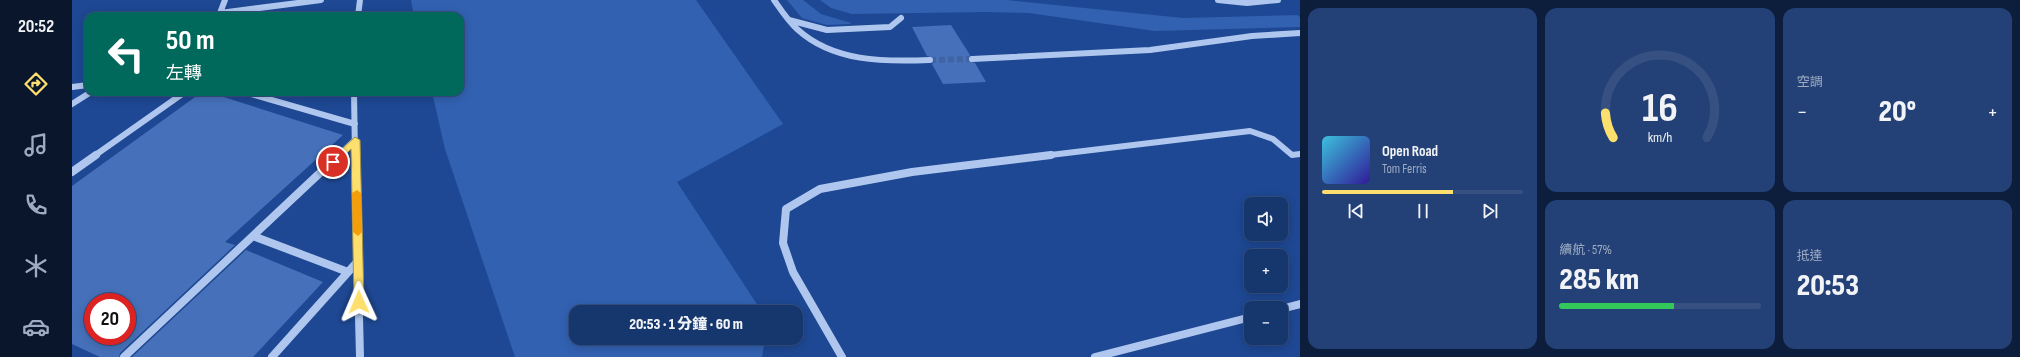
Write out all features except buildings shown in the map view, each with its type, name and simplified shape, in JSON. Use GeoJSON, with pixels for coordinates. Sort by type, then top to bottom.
{"type":"FeatureCollection","features":[{"type":"Feature","properties":{"kind":"lane"},"geometry":{"type":"LineString","coordinates":[[220,12],[225,0]]}},
{"type":"Feature","properties":{"kind":"lane"},"geometry":{"type":"LineString","coordinates":[[228,12],[321,0]]}},
{"type":"Feature","properties":{"kind":"lane"},"geometry":{"type":"LineString","coordinates":[[358,12],[360,0]]}},
{"type":"Feature","properties":{"kind":"lane"},"geometry":{"type":"LineString","coordinates":[[774,0],[796,28],[817,43],[845,55],[878,61],[930,60]]}},
{"type":"Feature","properties":{"kind":"lane"},"geometry":{"type":"LineString","coordinates":[[1218,0],[1246,3],[1278,0]]}},
{"type":"Feature","properties":{"kind":"lane"},"geometry":{"type":"LineString","coordinates":[[789,20],[827,30],[890,27],[901,18]]}},
{"type":"Feature","properties":{"kind":"lane"},"geometry":{"type":"LineString","coordinates":[[972,58],[1150,50],[1252,36],[1300,33]]}},
{"type":"Feature","properties":{"kind":"lane"},"geometry":{"type":"LineString","coordinates":[[72,87],[84,86]]}},
{"type":"Feature","properties":{"kind":"lane"},"geometry":{"type":"LineString","coordinates":[[72,104],[85,96]]}},
{"type":"Feature","properties":{"kind":"lane"},"geometry":{"type":"LineString","coordinates":[[72,172],[179,96]]}},
{"type":"Feature","properties":{"kind":"lane"},"geometry":{"type":"LineString","coordinates":[[258,96],[355,124]]}},
{"type":"Feature","properties":{"kind":"lane"},"geometry":{"type":"LineString","coordinates":[[354,96],[360,357]]}},
{"type":"Feature","properties":{"kind":"lane"},"geometry":{"type":"LineString","coordinates":[[842,357],[793,272],[783,243],[786,209],[820,189],[912,172],[1250,131],[1273,139],[1296,154],[1300,161]]}},
{"type":"Feature","properties":{"kind":"lane"},"geometry":{"type":"LineString","coordinates":[[124,357],[355,140]]}},
{"type":"Feature","properties":{"kind":"lane"},"geometry":{"type":"LineString","coordinates":[[253,236],[348,272]]}},
{"type":"Feature","properties":{"kind":"lane"},"geometry":{"type":"LineString","coordinates":[[272,357],[358,261]]}},
{"type":"Feature","properties":{"kind":"lane"},"geometry":{"type":"LineString","coordinates":[[1288,307],[1300,304]]}},
{"type":"Feature","properties":{"kind":"lane"},"geometry":{"type":"LineString","coordinates":[[1095,357],[1244,319]]}},
{"type":"Feature","properties":{"kind":"shaded area"},"geometry":{"type":"Polygon","coordinates":[[[411,0],[696,0],[783,124],[677,182],[757,305],[569,305],[569,345],[764,345],[762,357],[515,357],[445,149],[433,96],[464,96],[464,12],[413,12],[411,0]]]}},
{"type":"Feature","properties":{"kind":"shaded area"},"geometry":{"type":"Polygon","coordinates":[[[787,0],[803,0],[821,14],[851,23],[827,25],[802,18],[787,0]]]}},
{"type":"Feature","properties":{"kind":"shaded area"},"geometry":{"type":"Polygon","coordinates":[[[820,0],[1007,0],[1183,18],[1297,15],[1300,17],[1300,27],[1155,31],[1029,13],[986,12],[852,14],[831,8],[820,0]]]}},
{"type":"Feature","properties":{"kind":"tunnel"},"geometry":{"type":"LineString","coordinates":[[930,60],[972,59]]}},
{"type":"Feature","properties":{"kind":"slow traffic"},"geometry":{"type":"LineString","coordinates":[[357,193],[358,232]]}},
{"type":"Feature","properties":{"kind":"route"},"geometry":{"type":"LineString","coordinates":[[333,162],[355,140],[359,302]]}}]}
